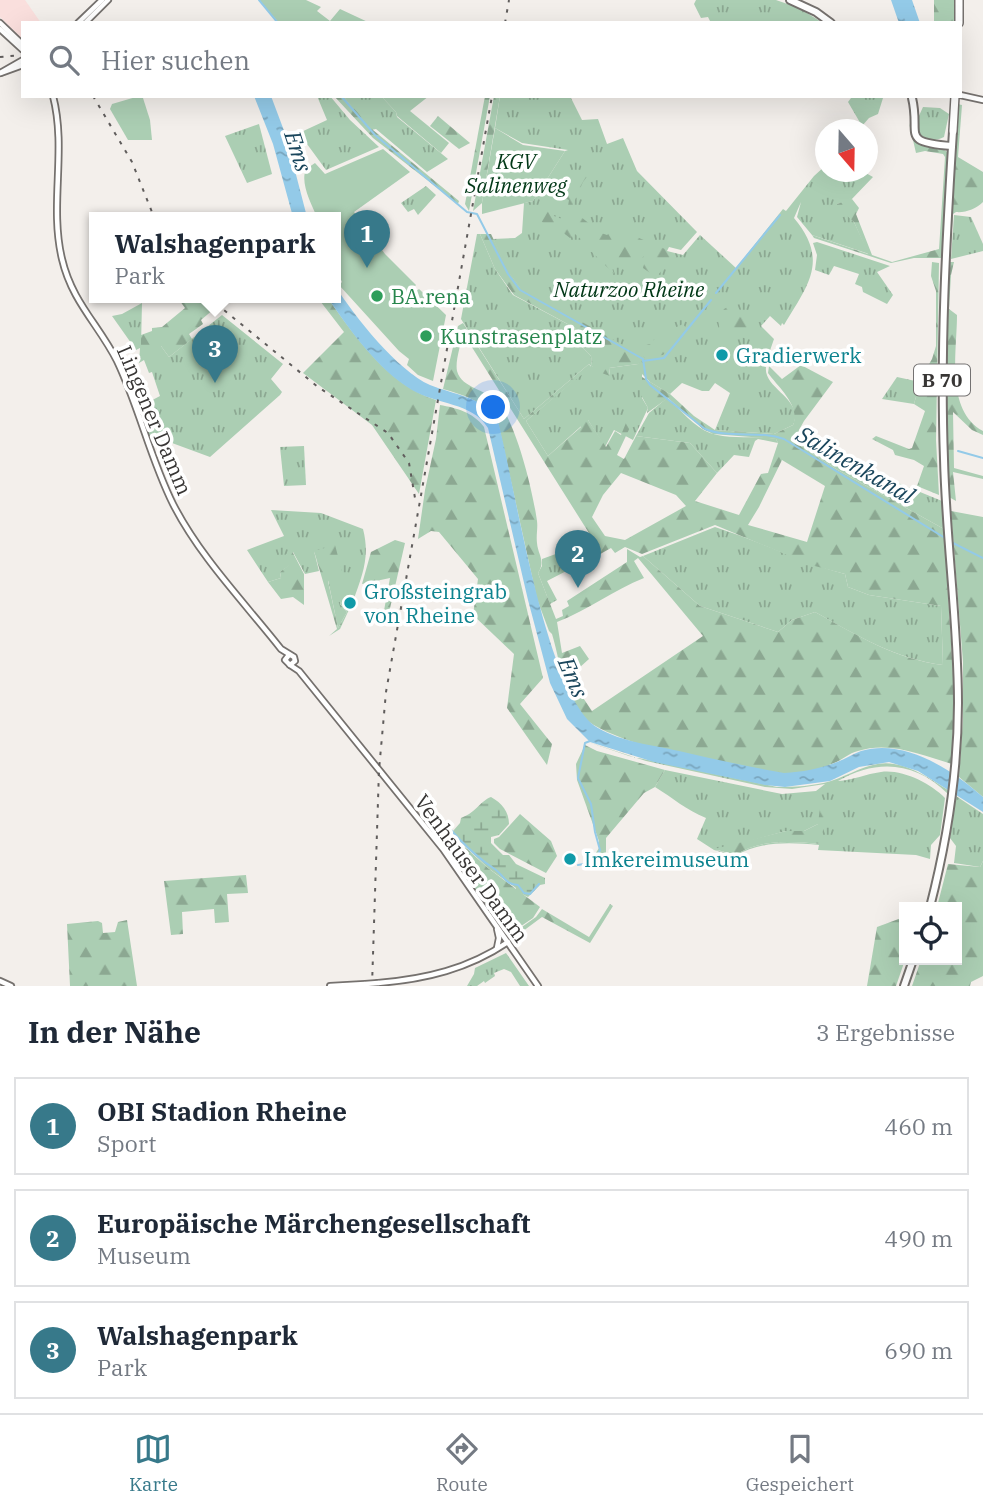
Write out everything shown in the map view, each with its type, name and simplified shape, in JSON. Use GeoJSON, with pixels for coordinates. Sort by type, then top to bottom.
{"type":"FeatureCollection","features":[{"type":"Feature","properties":{"kind":"highway"},"geometry":{"type":"LineString","coordinates":[[959,0],[959,21]]}},
{"type":"Feature","properties":{"kind":"highway","name":"B 70"},"geometry":{"type":"LineString","coordinates":[[953,131],[957,98]]}},
{"type":"Feature","properties":{"kind":"main road"},"geometry":{"type":"LineString","coordinates":[[80,21],[102,0]]}},
{"type":"Feature","properties":{"kind":"main road"},"geometry":{"type":"LineString","coordinates":[[87,21],[108,0]]}},
{"type":"Feature","properties":{"kind":"main road"},"geometry":{"type":"LineString","coordinates":[[790,0],[828,21]]}},
{"type":"Feature","properties":{"kind":"main road"},"geometry":{"type":"LineString","coordinates":[[0,23],[21,46]]}},
{"type":"Feature","properties":{"kind":"main road"},"geometry":{"type":"LineString","coordinates":[[0,29],[21,47]]}},
{"type":"Feature","properties":{"kind":"main road"},"geometry":{"type":"LineString","coordinates":[[0,73],[21,62],[16,44]]}},
{"type":"Feature","properties":{"kind":"main road","name":"Lingener Damm"},"geometry":{"type":"LineString","coordinates":[[53,98],[58,114],[60,143],[56,218],[69,282],[117,361],[174,507],[204,553],[287,657],[294,657],[293,663],[299,671],[379,770]]}},
{"type":"Feature","properties":{"kind":"main road"},"geometry":{"type":"LineString","coordinates":[[911,98],[916,136],[926,144],[952,146]]}},
{"type":"Feature","properties":{"kind":"main road"},"geometry":{"type":"LineString","coordinates":[[957,98],[983,100]]}},
{"type":"Feature","properties":{"kind":"main road"},"geometry":{"type":"LineString","coordinates":[[943,145],[948,142],[953,131]]}},
{"type":"Feature","properties":{"kind":"main road","name":"B 70"},"geometry":{"type":"LineString","coordinates":[[931,902],[944,846],[956,751],[957,679],[947,525],[942,355],[953,131]]}},
{"type":"Feature","properties":{"kind":"main road","name":"Venhauser Damm"},"geometry":{"type":"LineString","coordinates":[[379,770],[443,849],[538,986]]}},
{"type":"Feature","properties":{"kind":"main road"},"geometry":{"type":"LineString","coordinates":[[492,920],[499,934],[497,949]]}},
{"type":"Feature","properties":{"kind":"main road"},"geometry":{"type":"LineString","coordinates":[[330,986],[378,983],[440,974],[468,965],[508,942]]}},
{"type":"Feature","properties":{"kind":"main road"},"geometry":{"type":"LineString","coordinates":[[904,986],[911,965]]}},
{"type":"Feature","properties":{"kind":"main road"},"geometry":{"type":"LineString","coordinates":[[0,981],[11,986]]}},
{"type":"Feature","properties":{"kind":"shaded area"},"geometry":{"type":"Polygon","coordinates":[[[0,0],[25,0],[40,21],[21,21],[21,38],[0,17],[0,0]]]}},
{"type":"Feature","properties":{"kind":"green space"},"geometry":{"type":"Polygon","coordinates":[[[259,0],[306,0],[321,7],[317,11],[330,21],[277,21],[259,0]]]}},
{"type":"Feature","properties":{"kind":"green space"},"geometry":{"type":"Polygon","coordinates":[[[696,0],[776,0],[799,8],[820,21],[710,21],[708,17],[701,18],[694,4],[696,0]]]}},
{"type":"Feature","properties":{"kind":"green space"},"geometry":{"type":"Polygon","coordinates":[[[934,0],[956,0],[955,21],[934,21],[934,0]]]}},
{"type":"Feature","properties":{"kind":"green space"},"geometry":{"type":"Polygon","coordinates":[[[340,9],[366,21],[330,21],[340,9]]]}},
{"type":"Feature","properties":{"kind":"green space"},"geometry":{"type":"Polygon","coordinates":[[[143,98],[150,120],[152,140],[128,140],[110,109],[112,104],[143,98]]]}},
{"type":"Feature","properties":{"kind":"green space"},"geometry":{"type":"Polygon","coordinates":[[[318,98],[332,98],[379,147],[326,170],[299,133],[327,120],[318,98]]]}},
{"type":"Feature","properties":{"kind":"green space"},"geometry":{"type":"Polygon","coordinates":[[[336,98],[345,98],[373,130],[459,201],[458,204],[373,138],[336,98]]]}},
{"type":"Feature","properties":{"kind":"green space"},"geometry":{"type":"Polygon","coordinates":[[[345,98],[383,98],[396,112],[397,117],[448,159],[427,172],[376,129],[371,130],[345,98]]]}},
{"type":"Feature","properties":{"kind":"green space"},"geometry":{"type":"Polygon","coordinates":[[[383,98],[426,98],[410,111],[449,143],[441,153],[397,116],[383,98]]]}},
{"type":"Feature","properties":{"kind":"green space"},"geometry":{"type":"Polygon","coordinates":[[[485,98],[490,98],[469,211],[465,204],[485,98]]]}},
{"type":"Feature","properties":{"kind":"green space"},"geometry":{"type":"Polygon","coordinates":[[[494,98],[500,98],[482,203],[473,211],[494,98]]]}},
{"type":"Feature","properties":{"kind":"green space","name":"Naturzoo Rheine"},"geometry":{"type":"Polygon","coordinates":[[[500,98],[571,98],[582,120],[598,119],[607,144],[623,138],[637,171],[697,232],[681,250],[669,247],[667,251],[683,255],[700,235],[736,268],[783,209],[786,211],[815,175],[815,182],[868,182],[850,201],[837,204],[854,222],[869,254],[812,235],[797,217],[801,202],[794,218],[811,247],[812,272],[807,284],[784,325],[782,323],[781,326],[770,316],[761,326],[774,339],[765,365],[751,358],[734,357],[766,367],[771,382],[793,408],[793,425],[774,434],[715,430],[730,393],[715,383],[709,391],[702,391],[682,383],[670,394],[642,374],[642,398],[648,408],[633,440],[614,430],[605,447],[588,420],[548,456],[526,421],[591,366],[589,364],[524,419],[461,319],[477,234],[480,234],[495,269],[513,295],[575,328],[582,347],[591,356],[592,366],[610,375],[609,368],[638,364],[640,356],[521,289],[509,273],[493,239],[515,238],[522,233],[524,203],[533,201],[568,150],[522,143],[495,128],[500,98]]]}},
{"type":"Feature","properties":{"kind":"green space"},"geometry":{"type":"Polygon","coordinates":[[[851,98],[883,98],[878,114],[868,119],[858,119],[848,102],[851,98]]]}},
{"type":"Feature","properties":{"kind":"green space"},"geometry":{"type":"Polygon","coordinates":[[[957,104],[962,105],[958,157],[983,172],[983,202],[970,210],[953,214],[950,259],[948,258],[957,104]]]}},
{"type":"Feature","properties":{"kind":"green space"},"geometry":{"type":"Polygon","coordinates":[[[923,107],[940,108],[949,114],[944,137],[930,140],[917,131],[918,118],[923,107]]]}},
{"type":"Feature","properties":{"kind":"green space"},"geometry":{"type":"Polygon","coordinates":[[[438,116],[470,143],[459,149],[430,126],[438,116]]]}},
{"type":"Feature","properties":{"kind":"green space"},"geometry":{"type":"Polygon","coordinates":[[[909,123],[920,142],[949,153],[942,258],[914,258],[891,263],[814,238],[812,235],[868,254],[854,222],[837,207],[837,204],[852,199],[859,208],[856,214],[872,255],[892,262],[939,249],[945,157],[943,154],[925,151],[916,153],[909,123]]]}},
{"type":"Feature","properties":{"kind":"green space"},"geometry":{"type":"Polygon","coordinates":[[[259,124],[272,174],[247,183],[225,136],[259,124]]]}},
{"type":"Feature","properties":{"kind":"green space","name":"KGV Salinenweg"},"geometry":{"type":"Polygon","coordinates":[[[495,128],[523,145],[565,151],[533,201],[482,214],[482,203],[495,128]]]}},
{"type":"Feature","properties":{"kind":"green space"},"geometry":{"type":"Polygon","coordinates":[[[383,149],[410,172],[354,212],[385,254],[416,285],[412,290],[415,292],[419,289],[446,315],[433,381],[418,375],[407,365],[409,359],[341,287],[341,212],[315,212],[304,180],[306,169],[315,163],[325,174],[383,149]]]}},
{"type":"Feature","properties":{"kind":"green space"},"geometry":{"type":"Polygon","coordinates":[[[575,156],[593,169],[583,182],[571,209],[601,233],[607,235],[613,230],[620,230],[665,249],[670,257],[658,275],[653,275],[643,268],[644,263],[653,261],[647,253],[628,272],[613,259],[610,262],[614,274],[588,248],[592,239],[583,241],[575,234],[570,238],[557,228],[537,219],[536,211],[544,212],[549,209],[554,216],[562,219],[567,210],[559,209],[559,205],[568,206],[569,200],[559,195],[552,198],[551,195],[555,192],[570,197],[584,172],[574,159],[575,156]]]}},
{"type":"Feature","properties":{"kind":"green space"},"geometry":{"type":"Polygon","coordinates":[[[426,186],[436,195],[418,215],[414,209],[408,212],[401,203],[426,186]]]}},
{"type":"Feature","properties":{"kind":"green space"},"geometry":{"type":"Polygon","coordinates":[[[954,215],[971,217],[983,244],[983,251],[951,259],[954,215]]]}},
{"type":"Feature","properties":{"kind":"green space"},"geometry":{"type":"Polygon","coordinates":[[[480,234],[491,234],[511,275],[520,287],[646,358],[638,364],[609,368],[610,376],[596,371],[575,328],[514,295],[495,269],[480,234]]]}},
{"type":"Feature","properties":{"kind":"green space"},"geometry":{"type":"Polygon","coordinates":[[[817,242],[890,266],[877,272],[893,295],[887,304],[863,292],[862,287],[855,284],[859,274],[834,266],[829,275],[815,270],[817,255],[813,243],[817,242]]]}},
{"type":"Feature","properties":{"kind":"green space"},"geometry":{"type":"Polygon","coordinates":[[[932,262],[939,263],[936,440],[939,495],[917,486],[924,466],[895,455],[893,450],[872,439],[876,436],[912,448],[925,411],[914,404],[921,378],[936,346],[936,291],[931,276],[932,262]]]}},
{"type":"Feature","properties":{"kind":"green space"},"geometry":{"type":"Polygon","coordinates":[[[947,262],[954,262],[949,309],[957,315],[955,362],[958,395],[971,422],[983,431],[983,435],[972,430],[953,412],[954,468],[983,476],[983,479],[953,472],[956,501],[949,497],[946,438],[947,262]]]}},
{"type":"Feature","properties":{"kind":"green space"},"geometry":{"type":"Polygon","coordinates":[[[142,303],[141,346],[161,346],[169,357],[222,315],[283,364],[271,379],[282,392],[280,395],[210,457],[172,443],[168,446],[152,442],[139,407],[160,396],[152,372],[149,373],[144,360],[139,363],[140,348],[136,350],[112,316],[122,314],[142,303]]]}},
{"type":"Feature","properties":{"kind":"green space"},"geometry":{"type":"Polygon","coordinates":[[[181,303],[207,303],[214,309],[201,320],[203,324],[189,334],[192,339],[169,357],[161,346],[141,346],[141,335],[152,331],[152,328],[162,327],[185,308],[181,303]]]}},
{"type":"Feature","properties":{"kind":"green space"},"geometry":{"type":"Polygon","coordinates":[[[322,303],[331,303],[361,343],[388,371],[419,393],[436,400],[419,494],[372,425],[303,373],[344,332],[322,303]]]}},
{"type":"Feature","properties":{"kind":"green space"},"geometry":{"type":"Polygon","coordinates":[[[735,303],[754,331],[746,339],[738,335],[732,341],[720,332],[718,319],[724,309],[735,303]]]}},
{"type":"Feature","properties":{"kind":"green space"},"geometry":{"type":"Polygon","coordinates":[[[463,323],[524,419],[589,364],[591,367],[526,421],[548,456],[581,427],[578,417],[581,413],[606,447],[615,431],[621,435],[628,418],[633,421],[617,455],[624,459],[636,436],[690,443],[717,473],[695,501],[739,515],[761,474],[768,473],[778,443],[776,439],[713,434],[703,429],[668,398],[647,413],[648,408],[642,397],[642,377],[670,394],[694,416],[715,430],[774,434],[793,425],[795,418],[787,397],[768,373],[769,366],[782,379],[801,365],[833,382],[804,421],[793,441],[836,469],[944,529],[954,690],[952,764],[905,750],[870,748],[855,752],[830,765],[793,774],[746,770],[647,747],[594,725],[580,714],[565,685],[552,634],[537,599],[497,418],[472,399],[443,389],[458,326],[463,323]],[[463,333],[457,371],[464,382],[494,398],[506,413],[512,427],[528,477],[537,521],[537,543],[541,561],[538,573],[556,619],[563,616],[562,610],[569,606],[567,601],[627,562],[627,549],[640,557],[643,556],[700,606],[778,632],[792,620],[815,612],[892,652],[943,665],[941,606],[869,595],[848,587],[845,574],[811,565],[715,525],[642,554],[625,547],[615,553],[611,548],[577,567],[564,551],[594,541],[463,333]],[[782,460],[748,525],[807,542],[825,486],[782,460]],[[621,473],[603,495],[592,517],[605,536],[625,540],[686,506],[676,495],[621,473]],[[638,558],[634,561],[644,578],[557,622],[562,653],[580,646],[589,659],[569,677],[592,711],[703,636],[638,558]]]}},
{"type":"Feature","properties":{"kind":"green space"},"geometry":{"type":"Polygon","coordinates":[[[683,324],[686,328],[663,355],[646,357],[643,346],[653,343],[655,337],[670,333],[672,329],[683,324]]]}},
{"type":"Feature","properties":{"kind":"green space"},"geometry":{"type":"Polygon","coordinates":[[[897,377],[920,382],[914,404],[882,399],[897,377]]]}},
{"type":"Feature","properties":{"kind":"green space"},"geometry":{"type":"Polygon","coordinates":[[[667,398],[693,422],[710,433],[776,439],[778,443],[758,439],[749,457],[734,455],[717,473],[690,443],[636,436],[649,413],[667,398]]]}},
{"type":"Feature","properties":{"kind":"green space"},"geometry":{"type":"Polygon","coordinates":[[[440,405],[469,414],[484,427],[543,678],[520,704],[552,744],[547,765],[507,708],[514,654],[473,615],[478,579],[439,532],[431,531],[418,539],[440,405]]]}},
{"type":"Feature","properties":{"kind":"green space"},"geometry":{"type":"Polygon","coordinates":[[[801,428],[886,478],[942,501],[944,529],[836,469],[793,441],[801,428]]]}},
{"type":"Feature","properties":{"kind":"green space"},"geometry":{"type":"Polygon","coordinates":[[[304,446],[306,485],[284,486],[280,447],[304,446]]]}},
{"type":"Feature","properties":{"kind":"green space"},"geometry":{"type":"Polygon","coordinates":[[[271,510],[321,513],[363,529],[366,557],[362,573],[353,601],[347,597],[341,601],[340,604],[347,612],[338,628],[328,580],[314,551],[319,571],[305,574],[293,552],[286,555],[290,565],[280,572],[281,578],[268,582],[247,550],[284,536],[271,510]]]}},
{"type":"Feature","properties":{"kind":"green space"},"geometry":{"type":"Polygon","coordinates":[[[951,511],[983,517],[983,797],[959,777],[963,662],[951,511]]]}},
{"type":"Feature","properties":{"kind":"green space"},"geometry":{"type":"Polygon","coordinates":[[[715,527],[845,574],[848,587],[869,595],[941,606],[943,665],[893,652],[815,612],[792,620],[778,632],[700,606],[643,556],[715,527]]]}},
{"type":"Feature","properties":{"kind":"green space"},"geometry":{"type":"Polygon","coordinates":[[[395,540],[405,543],[388,617],[383,616],[390,578],[362,584],[371,552],[395,540]]]}},
{"type":"Feature","properties":{"kind":"green space"},"geometry":{"type":"Polygon","coordinates":[[[335,545],[343,575],[328,581],[338,628],[347,612],[340,604],[341,600],[348,597],[353,601],[340,629],[329,636],[337,629],[314,551],[335,545]]]}},
{"type":"Feature","properties":{"kind":"green space"},"geometry":{"type":"Polygon","coordinates":[[[292,551],[304,574],[304,605],[293,597],[281,599],[268,582],[281,578],[280,572],[289,565],[285,555],[292,551]]]}},
{"type":"Feature","properties":{"kind":"green space"},"geometry":{"type":"Polygon","coordinates":[[[564,551],[576,566],[547,581],[557,600],[550,604],[538,573],[542,559],[564,551]]]}},
{"type":"Feature","properties":{"kind":"green space"},"geometry":{"type":"Polygon","coordinates":[[[585,745],[597,751],[665,770],[655,787],[644,793],[606,838],[606,860],[597,866],[590,862],[599,848],[599,841],[577,780],[576,764],[585,745]]]}},
{"type":"Feature","properties":{"kind":"green space"},"geometry":{"type":"Polygon","coordinates":[[[634,757],[777,787],[818,784],[886,763],[922,774],[948,790],[948,794],[922,775],[895,767],[867,769],[838,781],[889,772],[915,778],[939,792],[945,798],[940,835],[931,845],[930,859],[916,855],[818,850],[819,845],[797,843],[765,845],[735,856],[714,850],[697,839],[706,818],[655,787],[665,770],[782,794],[816,791],[825,784],[792,789],[765,787],[634,757]],[[818,824],[804,831],[786,831],[716,850],[735,855],[765,844],[819,844],[818,824]]]}},
{"type":"Feature","properties":{"kind":"green space"},"geometry":{"type":"Polygon","coordinates":[[[956,796],[983,814],[983,861],[980,867],[954,863],[956,846],[950,838],[956,796]]]}},
{"type":"Feature","properties":{"kind":"green space"},"geometry":{"type":"Polygon","coordinates":[[[491,797],[504,808],[509,824],[499,835],[491,837],[491,843],[503,855],[509,855],[516,864],[545,878],[545,884],[540,885],[528,897],[516,891],[516,888],[488,868],[453,831],[461,818],[491,797]]]}},
{"type":"Feature","properties":{"kind":"green space"},"geometry":{"type":"Polygon","coordinates":[[[821,799],[829,802],[820,844],[765,844],[735,855],[714,849],[786,831],[804,831],[818,824],[821,799]]]}},
{"type":"Feature","properties":{"kind":"green space"},"geometry":{"type":"Polygon","coordinates":[[[520,814],[551,841],[557,856],[546,873],[500,849],[494,843],[494,839],[520,814]]]}},
{"type":"Feature","properties":{"kind":"green space"},"geometry":{"type":"Polygon","coordinates":[[[432,817],[488,868],[540,907],[533,918],[508,935],[426,822],[432,817]]]}},
{"type":"Feature","properties":{"kind":"green space"},"geometry":{"type":"Polygon","coordinates":[[[983,861],[983,976],[971,982],[970,986],[912,986],[919,965],[962,965],[962,902],[938,902],[948,864],[980,867],[983,861]]]}},
{"type":"Feature","properties":{"kind":"green space"},"geometry":{"type":"Polygon","coordinates":[[[246,875],[248,893],[227,894],[229,922],[215,923],[214,909],[182,912],[183,934],[171,935],[164,881],[246,875]]]}},
{"type":"Feature","properties":{"kind":"green space"},"geometry":{"type":"Polygon","coordinates":[[[610,904],[613,906],[590,943],[542,917],[511,940],[509,936],[536,917],[542,909],[589,937],[610,904]]]}},
{"type":"Feature","properties":{"kind":"green space"},"geometry":{"type":"Polygon","coordinates":[[[899,919],[899,965],[903,965],[896,986],[867,986],[877,927],[899,919]]]}},
{"type":"Feature","properties":{"kind":"green space"},"geometry":{"type":"Polygon","coordinates":[[[127,920],[137,986],[70,986],[67,924],[98,921],[102,923],[103,933],[115,932],[118,922],[127,920]]]}},
{"type":"Feature","properties":{"kind":"green space"},"geometry":{"type":"Polygon","coordinates":[[[506,953],[529,986],[520,986],[511,972],[504,969],[494,973],[495,976],[485,983],[484,981],[477,986],[467,986],[475,968],[506,953]]]}},
{"type":"Feature","properties":{"kind":"water"},"geometry":{"type":"Polygon","coordinates":[[[891,0],[912,0],[919,21],[898,21],[891,0]]]}},
{"type":"Feature","properties":{"kind":"water"},"geometry":{"type":"Polygon","coordinates":[[[255,98],[272,98],[286,136],[306,212],[292,212],[273,144],[255,98]]]}},
{"type":"Feature","properties":{"kind":"water"},"geometry":{"type":"Polygon","coordinates":[[[341,294],[365,327],[404,368],[430,385],[482,405],[497,418],[547,633],[562,675],[579,708],[598,728],[637,742],[784,773],[824,767],[861,751],[894,749],[927,759],[957,777],[983,797],[983,812],[918,771],[889,762],[859,767],[830,781],[785,787],[654,762],[590,742],[567,719],[550,683],[488,428],[473,413],[422,395],[399,381],[376,360],[331,303],[341,303],[341,294]]]}},
{"type":"Feature","properties":{"kind":"waterway","name":"Salinenkanal"},"geometry":{"type":"LineString","coordinates":[[259,0],[276,21]]}},
{"type":"Feature","properties":{"kind":"waterway","name":"Salinenkanal"},"geometry":{"type":"LineString","coordinates":[[343,98],[375,135],[467,212],[477,214],[508,274],[520,290],[643,359],[646,379],[650,385],[705,429],[724,434],[765,435],[784,439],[945,538]]}},
{"type":"Feature","properties":{"kind":"waterway"},"geometry":{"type":"LineString","coordinates":[[716,293],[780,215]]}},
{"type":"Feature","properties":{"kind":"waterway"},"geometry":{"type":"LineString","coordinates":[[643,361],[664,358],[711,300]]}},
{"type":"Feature","properties":{"kind":"waterway"},"geometry":{"type":"LineString","coordinates":[[958,451],[983,458]]}},
{"type":"Feature","properties":{"kind":"waterway","name":"Salinenkanal"},"geometry":{"type":"LineString","coordinates":[[953,543],[983,558]]}},
{"type":"Feature","properties":{"kind":"waterway"},"geometry":{"type":"LineString","coordinates":[[578,865],[595,862],[600,850],[591,804],[578,778],[585,743],[590,741]]}},
{"type":"Feature","properties":{"kind":"waterway"},"geometry":{"type":"LineString","coordinates":[[450,829],[466,846],[508,882],[518,885],[524,893],[530,894],[539,884]]}},
{"type":"Feature","properties":{"kind":"railway"},"geometry":{"type":"LineString","coordinates":[[505,21],[509,0]]}},
{"type":"Feature","properties":{"kind":"railway"},"geometry":{"type":"LineString","coordinates":[[0,57],[21,55]]}},
{"type":"Feature","properties":{"kind":"railway"},"geometry":{"type":"LineString","coordinates":[[94,98],[132,162],[152,212]]}},
{"type":"Feature","properties":{"kind":"railway"},"geometry":{"type":"LineString","coordinates":[[372,986],[379,770],[386,692],[492,98]]}},
{"type":"Feature","properties":{"kind":"railway"},"geometry":{"type":"LineString","coordinates":[[215,303],[318,387],[388,433],[409,463],[415,498]]}},
{"type":"Feature","properties":{"kind":"place","name":"OBI Stadion Rheine"},"geometry":{"type":"Point","coordinates":[367,268]}},
{"type":"Feature","properties":{"kind":"place","name":"BA.rena"},"geometry":{"type":"Point","coordinates":[377,296]}},
{"type":"Feature","properties":{"kind":"place","name":"Kunstrasenplatz"},"geometry":{"type":"Point","coordinates":[426,336]}},
{"type":"Feature","properties":{"kind":"place","name":"Gradierwerk"},"geometry":{"type":"Point","coordinates":[722,355]}},
{"type":"Feature","properties":{"kind":"place","name":"Walshagenpark"},"geometry":{"type":"Point","coordinates":[215,383]}},
{"type":"Feature","properties":{"kind":"place","name":"Europäische Märchengesellschaft"},"geometry":{"type":"Point","coordinates":[578,588]}},
{"type":"Feature","properties":{"kind":"place","name":"Großsteingrab von Rheine"},"geometry":{"type":"Point","coordinates":[350,603]}},
{"type":"Feature","properties":{"kind":"place","name":"Imkereimuseum"},"geometry":{"type":"Point","coordinates":[570,859]}},
{"type":"Feature","properties":{"kind":"water label","name":"Ems"},"geometry":{"type":"Point","coordinates":[299,151]}},
{"type":"Feature","properties":{"kind":"water label","name":"Ems"},"geometry":{"type":"Point","coordinates":[574,677]}}]}
